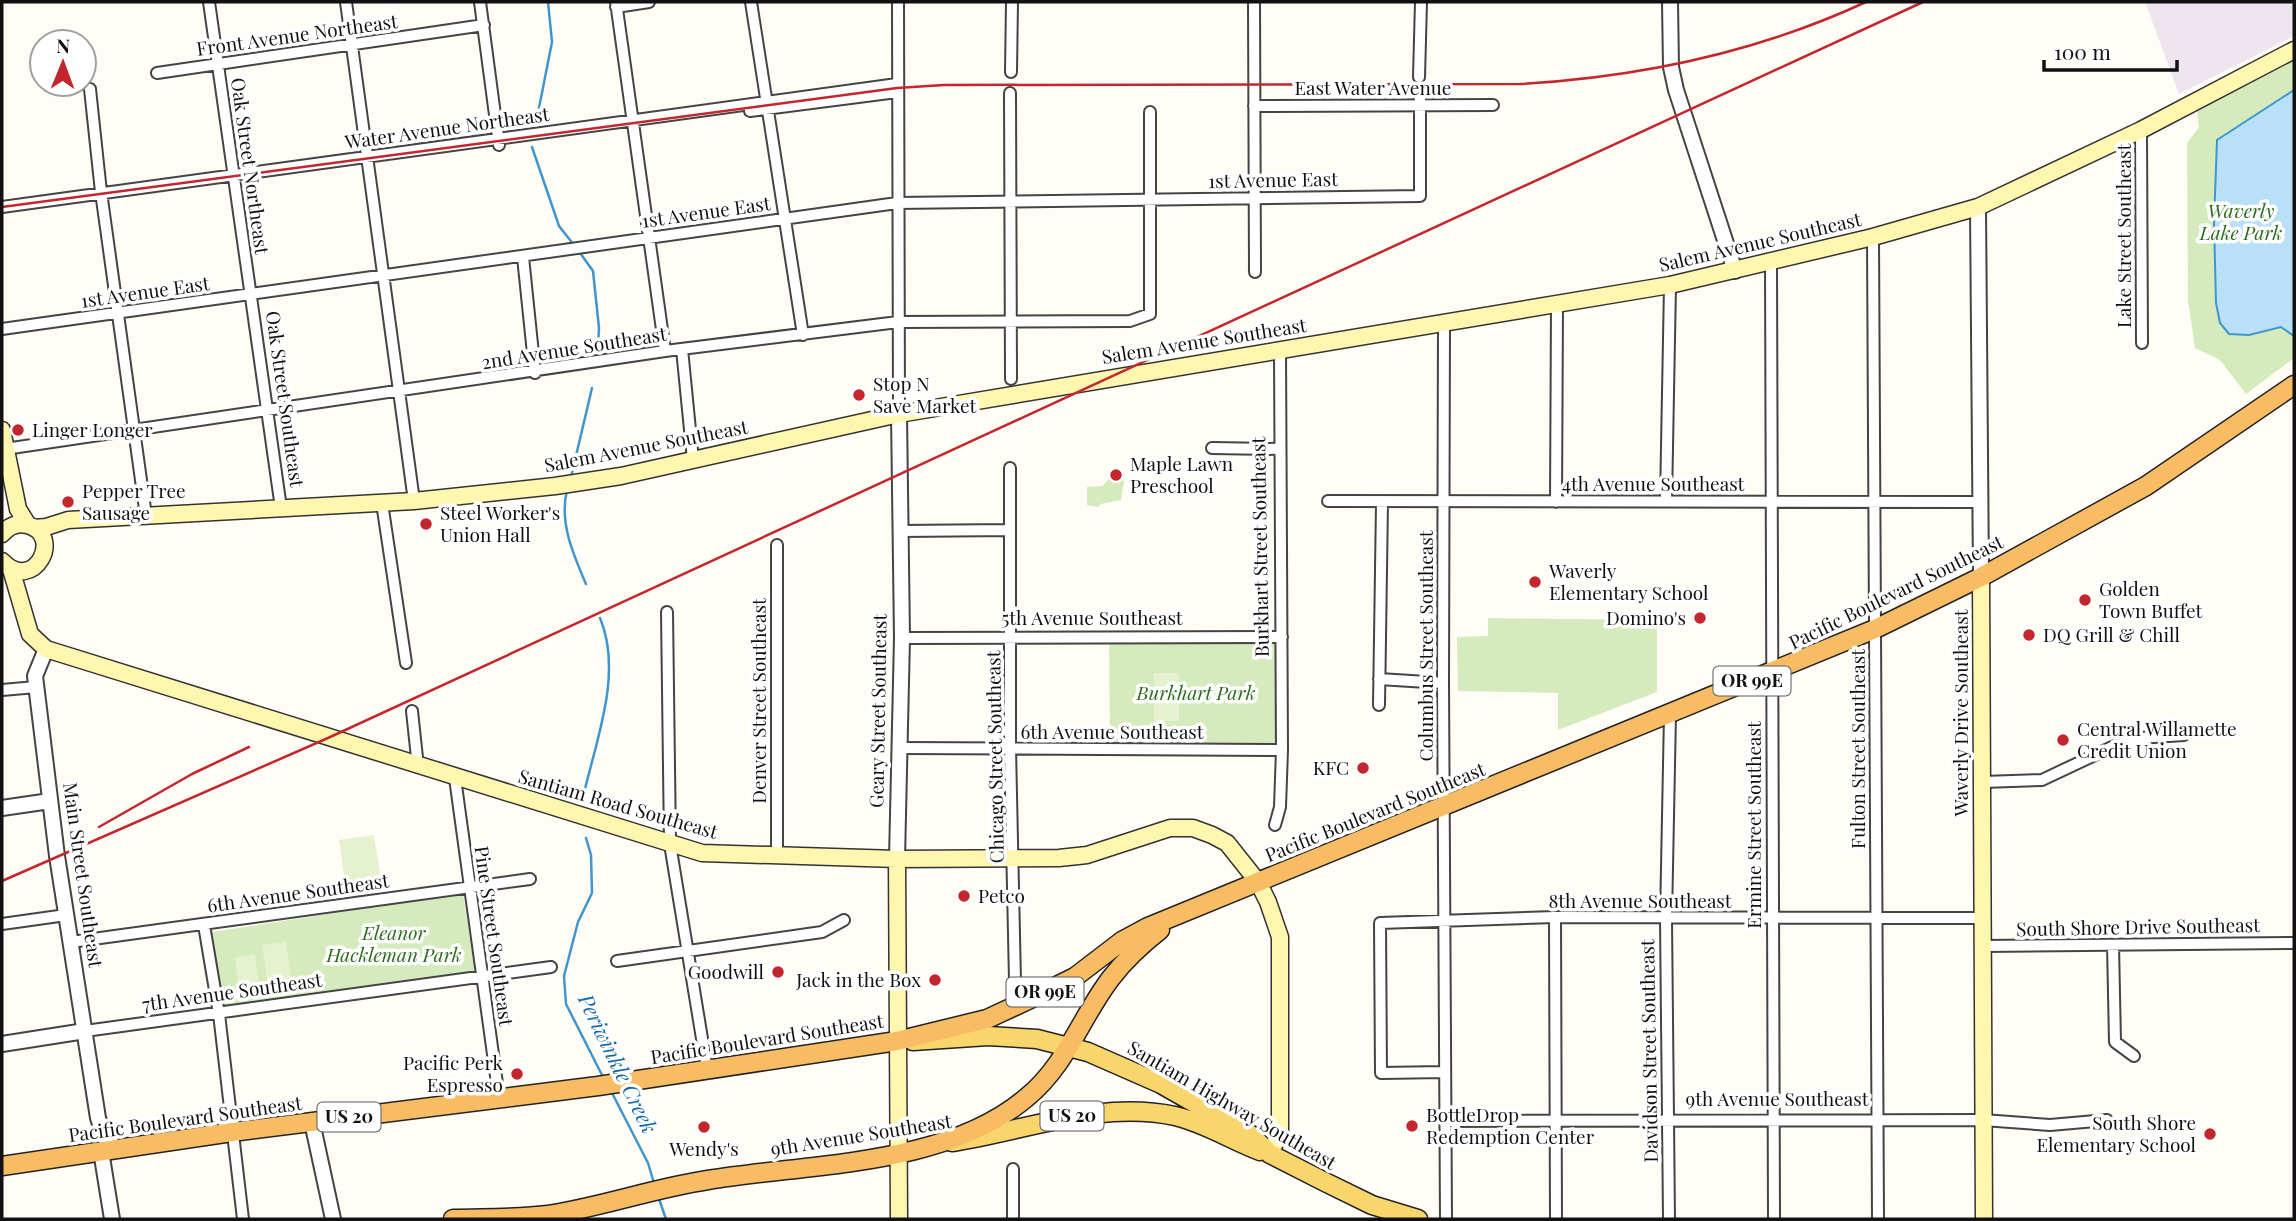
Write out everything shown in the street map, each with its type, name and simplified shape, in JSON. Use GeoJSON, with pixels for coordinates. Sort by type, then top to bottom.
{"type":"FeatureCollection","features":[{"type":"Feature","properties":{"kind":"highway","name":"Pacific Boulevard Southeast"},"geometry":{"type":"LineString","coordinates":[[2,1166],[232,1132],[598,1086],[897,1041],[987,1018],[1075,977],[1131,936],[1179,914],[1771,674],[1875,629],[1981,577],[2146,486],[2294,385]]}},
{"type":"Feature","properties":{"kind":"highway","name":"Pacific Boulevard Southeast"},"geometry":{"type":"LineString","coordinates":[[941,1143],[997,1119],[1026,1099],[1047,1079],[1110,979],[1139,947],[1179,914]]}},
{"type":"Feature","properties":{"kind":"highway","name":"9th Avenue Southeast"},"geometry":{"type":"LineString","coordinates":[[453,1219],[544,1217],[666,1187],[899,1153],[941,1143]]}},
{"type":"Feature","properties":{"kind":"main road","name":"Salem Avenue Southeast"},"geometry":{"type":"LineString","coordinates":[[3,532],[16,524],[46,527],[68,520],[382,503],[555,486],[621,476],[899,414],[1670,285],[1772,263],[1978,207],[2141,130],[2294,50]]}},
{"type":"Feature","properties":{"kind":"main road"},"geometry":{"type":"LineString","coordinates":[[2,430],[18,509],[41,534],[45,549]]}},
{"type":"Feature","properties":{"kind":"main road"},"geometry":{"type":"LineString","coordinates":[[2,467],[9,520],[3,532]]}},
{"type":"Feature","properties":{"kind":"main road"},"geometry":{"type":"LineString","coordinates":[[25,610],[27,579],[45,549],[56,535],[80,521]]}},
{"type":"Feature","properties":{"kind":"main road"},"geometry":{"type":"LineString","coordinates":[[5,565],[20,571],[34,567]]}},
{"type":"Feature","properties":{"kind":"main road"},"geometry":{"type":"LineString","coordinates":[[5,565],[25,610],[30,634],[46,649]]}},
{"type":"Feature","properties":{"kind":"main road","name":"Waverly Drive Southeast"},"geometry":{"type":"LineString","coordinates":[[1981,577],[1984,1219]]}},
{"type":"Feature","properties":{"kind":"main road","name":"Santiam Road Southeast"},"geometry":{"type":"LineString","coordinates":[[46,649],[702,853],[777,857],[1014,859],[1087,855],[1170,828],[1193,828],[1227,843],[1258,882]]}},
{"type":"Feature","properties":{"kind":"main road","name":"Geary Street Southeast"},"geometry":{"type":"LineString","coordinates":[[897,859],[899,1219]]}},
{"type":"Feature","properties":{"kind":"main road"},"geometry":{"type":"LineString","coordinates":[[1258,882],[1280,937],[1280,1132],[1270,1154]]}},
{"type":"Feature","properties":{"kind":"main road","name":"Santiam Highway Southeast"},"geometry":{"type":"LineString","coordinates":[[897,1041],[988,1036],[1037,1039],[1070,1046],[1116,1062],[1161,1084],[1251,1135],[1270,1154],[1372,1205],[1418,1219]]}},
{"type":"Feature","properties":{"kind":"main road","name":"9th Avenue Southeast"},"geometry":{"type":"LineString","coordinates":[[941,1143],[1003,1134],[1068,1117],[1122,1111],[1161,1114],[1196,1122],[1270,1154]]}},
{"type":"Feature","properties":{"kind":"street","name":"Oak Street Northeast"},"geometry":{"type":"LineString","coordinates":[[209,2],[251,294]]}},
{"type":"Feature","properties":{"kind":"street"},"geometry":{"type":"LineString","coordinates":[[346,2],[414,500]]}},
{"type":"Feature","properties":{"kind":"street"},"geometry":{"type":"LineString","coordinates":[[480,2],[499,142]]}},
{"type":"Feature","properties":{"kind":"street"},"geometry":{"type":"LineString","coordinates":[[649,2],[616,4],[665,351]]}},
{"type":"Feature","properties":{"kind":"street"},"geometry":{"type":"LineString","coordinates":[[751,2],[803,335]]}},
{"type":"Feature","properties":{"kind":"street","name":"Geary Street Southeast"},"geometry":{"type":"LineString","coordinates":[[897,859],[902,638],[897,203],[898,2]]}},
{"type":"Feature","properties":{"kind":"street"},"geometry":{"type":"LineString","coordinates":[[1011,72],[1012,2]]}},
{"type":"Feature","properties":{"kind":"street"},"geometry":{"type":"LineString","coordinates":[[1254,2],[1255,272]]}},
{"type":"Feature","properties":{"kind":"street"},"geometry":{"type":"LineString","coordinates":[[1419,106],[1420,2]]}},
{"type":"Feature","properties":{"kind":"street"},"geometry":{"type":"LineString","coordinates":[[1670,2],[1671,67],[1676,90],[1735,271]]}},
{"type":"Feature","properties":{"kind":"street","name":"Front Avenue Northeast"},"geometry":{"type":"LineString","coordinates":[[158,73],[484,25]]}},
{"type":"Feature","properties":{"kind":"street","name":"Water Avenue Northeast"},"geometry":{"type":"LineString","coordinates":[[2,209],[897,88]]}},
{"type":"Feature","properties":{"kind":"street"},"geometry":{"type":"LineString","coordinates":[[1010,93],[1011,379]]}},
{"type":"Feature","properties":{"kind":"street"},"geometry":{"type":"LineString","coordinates":[[91,98],[146,516]]}},
{"type":"Feature","properties":{"kind":"street","name":"East Water Avenue"},"geometry":{"type":"LineString","coordinates":[[1254,106],[1493,105]]}},
{"type":"Feature","properties":{"kind":"street","name":"1st Avenue East"},"geometry":{"type":"LineString","coordinates":[[2,329],[897,203],[1420,196],[1419,106]]}},
{"type":"Feature","properties":{"kind":"street"},"geometry":{"type":"LineString","coordinates":[[1148,199],[1150,112]]}},
{"type":"Feature","properties":{"kind":"street","name":"Lake Street Southeast"},"geometry":{"type":"LineString","coordinates":[[2141,130],[2143,342]]}},
{"type":"Feature","properties":{"kind":"street","name":"2nd Avenue Southeast"},"geometry":{"type":"LineString","coordinates":[[5,449],[535,373],[665,351],[898,321],[1130,321],[1150,313],[1148,199]]}},
{"type":"Feature","properties":{"kind":"street","name":"Waverly Drive Southeast"},"geometry":{"type":"LineString","coordinates":[[1978,207],[1978,502],[1981,577]]}},
{"type":"Feature","properties":{"kind":"street","name":"Fulton Street Southeast"},"geometry":{"type":"LineString","coordinates":[[1873,237],[1878,1219]]}},
{"type":"Feature","properties":{"kind":"street"},"geometry":{"type":"LineString","coordinates":[[523,257],[535,373]]}},
{"type":"Feature","properties":{"kind":"street","name":"Ermine Street Southeast"},"geometry":{"type":"LineString","coordinates":[[1772,263],[1770,500],[1773,1219]]}},
{"type":"Feature","properties":{"kind":"street"},"geometry":{"type":"LineString","coordinates":[[1666,502],[1670,285]]}},
{"type":"Feature","properties":{"kind":"street","name":"Oak Street Southeast"},"geometry":{"type":"LineString","coordinates":[[251,294],[281,508]]}},
{"type":"Feature","properties":{"kind":"street"},"geometry":{"type":"LineString","coordinates":[[1556,502],[1557,305]]}},
{"type":"Feature","properties":{"kind":"street","name":"Columbus Street Southeast"},"geometry":{"type":"LineString","coordinates":[[1444,324],[1446,1219]]}},
{"type":"Feature","properties":{"kind":"street"},"geometry":{"type":"LineString","coordinates":[[682,349],[693,460]]}},
{"type":"Feature","properties":{"kind":"street","name":"Burkhart Street Southeast"},"geometry":{"type":"LineString","coordinates":[[1275,825],[1280,807],[1282,750],[1280,351]]}},
{"type":"Feature","properties":{"kind":"street"},"geometry":{"type":"LineString","coordinates":[[1212,448],[1279,449]]}},
{"type":"Feature","properties":{"kind":"street","name":"Chicago Street Southeast"},"geometry":{"type":"LineString","coordinates":[[1010,468],[1010,748],[1016,981],[1028,1000]]}},
{"type":"Feature","properties":{"kind":"street","name":"4th Avenue Southeast"},"geometry":{"type":"LineString","coordinates":[[1328,501],[1978,502]]}},
{"type":"Feature","properties":{"kind":"street"},"geometry":{"type":"LineString","coordinates":[[382,503],[406,663]]}},
{"type":"Feature","properties":{"kind":"street"},"geometry":{"type":"LineString","coordinates":[[1379,705],[1382,503]]}},
{"type":"Feature","properties":{"kind":"street"},"geometry":{"type":"LineString","coordinates":[[900,531],[1010,530]]}},
{"type":"Feature","properties":{"kind":"street","name":"Denver Street Southeast"},"geometry":{"type":"LineString","coordinates":[[777,545],[777,857]]}},
{"type":"Feature","properties":{"kind":"street"},"geometry":{"type":"LineString","coordinates":[[667,612],[670,844],[707,1069]]}},
{"type":"Feature","properties":{"kind":"street","name":"5th Avenue Southeast"},"geometry":{"type":"LineString","coordinates":[[902,638],[1282,638]]}},
{"type":"Feature","properties":{"kind":"street","name":"Main Street Southeast"},"geometry":{"type":"LineString","coordinates":[[46,649],[36,669],[36,687],[66,915],[98,1118],[109,1150],[112,1219]]}},
{"type":"Feature","properties":{"kind":"street"},"geometry":{"type":"LineString","coordinates":[[1379,679],[1443,683]]}},
{"type":"Feature","properties":{"kind":"street"},"geometry":{"type":"LineString","coordinates":[[2,690],[36,687]]}},
{"type":"Feature","properties":{"kind":"street"},"geometry":{"type":"LineString","coordinates":[[412,711],[418,766]]}},
{"type":"Feature","properties":{"kind":"street","name":"Davidson Street Southeast"},"geometry":{"type":"LineString","coordinates":[[1669,1219],[1666,919],[1670,714]]}},
{"type":"Feature","properties":{"kind":"street"},"geometry":{"type":"LineString","coordinates":[[1983,782],[2042,780],[2129,742],[2184,734]]}},
{"type":"Feature","properties":{"kind":"street","name":"6th Avenue Southeast"},"geometry":{"type":"LineString","coordinates":[[899,748],[1282,750]]}},
{"type":"Feature","properties":{"kind":"street","name":"Pine Street Southeast"},"geometry":{"type":"LineString","coordinates":[[455,778],[499,1098]]}},
{"type":"Feature","properties":{"kind":"street"},"geometry":{"type":"LineString","coordinates":[[2,808],[50,801]]}},
{"type":"Feature","properties":{"kind":"street","name":"6th Avenue Southeast"},"geometry":{"type":"LineString","coordinates":[[71,942],[530,878]]}},
{"type":"Feature","properties":{"kind":"street"},"geometry":{"type":"LineString","coordinates":[[2,924],[66,915]]}},
{"type":"Feature","properties":{"kind":"street"},"geometry":{"type":"LineString","coordinates":[[1555,917],[1556,1219]]}},
{"type":"Feature","properties":{"kind":"street","name":"8th Avenue Southeast"},"geometry":{"type":"LineString","coordinates":[[1444,1072],[1381,1073],[1380,923],[1555,917],[1983,918]]}},
{"type":"Feature","properties":{"kind":"street"},"geometry":{"type":"LineString","coordinates":[[617,961],[822,932],[844,920]]}},
{"type":"Feature","properties":{"kind":"street"},"geometry":{"type":"LineString","coordinates":[[204,925],[219,1014],[243,1219]]}},
{"type":"Feature","properties":{"kind":"street","name":"South Shore Drive Southeast"},"geometry":{"type":"LineString","coordinates":[[1983,946],[2294,943]]}},
{"type":"Feature","properties":{"kind":"street"},"geometry":{"type":"LineString","coordinates":[[2113,945],[2115,1042],[2134,1056]]}},
{"type":"Feature","properties":{"kind":"street","name":"7th Avenue Southeast"},"geometry":{"type":"LineString","coordinates":[[2,1044],[551,967]]}},
{"type":"Feature","properties":{"kind":"street","name":"9th Avenue Southeast"},"geometry":{"type":"LineString","coordinates":[[1447,1121],[1983,1120],[2050,1125],[2107,1120]]}},
{"type":"Feature","properties":{"kind":"street"},"geometry":{"type":"LineString","coordinates":[[312,1122],[333,1219]]}},
{"type":"Feature","properties":{"kind":"street"},"geometry":{"type":"LineString","coordinates":[[1013,1169],[1013,1219]]}},
{"type":"Feature","properties":{"kind":"shaded area"},"geometry":{"type":"Polygon","coordinates":[[[2145,2],[2294,2],[2294,36],[2179,94],[2145,2]]]}},
{"type":"Feature","properties":{"kind":"green space","name":"Waverly Lake Park"},"geometry":{"type":"Polygon","coordinates":[[[2294,57],[2294,358],[2246,394],[2220,360],[2195,348],[2188,301],[2187,143],[2199,127],[2197,111],[2294,57]]]}},
{"type":"Feature","properties":{"kind":"green space"},"geometry":{"type":"Polygon","coordinates":[[[1112,476],[1124,481],[1121,500],[1098,507],[1087,505],[1087,487],[1102,486],[1112,476]]]}},
{"type":"Feature","properties":{"kind":"green space"},"geometry":{"type":"Polygon","coordinates":[[[1488,618],[1657,620],[1657,692],[1558,730],[1558,693],[1458,691],[1457,637],[1488,636],[1488,618]]]}},
{"type":"Feature","properties":{"kind":"green space","name":"Burkhart Park"},"geometry":{"type":"Polygon","coordinates":[[[1109,637],[1282,637],[1282,750],[1110,749],[1109,637]]]}},
{"type":"Feature","properties":{"kind":"green space"},"geometry":{"type":"Polygon","coordinates":[[[1154,673],[1179,673],[1179,721],[1154,721],[1154,673]]]}},
{"type":"Feature","properties":{"kind":"green space"},"geometry":{"type":"Polygon","coordinates":[[[374,835],[383,892],[347,898],[339,840],[374,835]]]}},
{"type":"Feature","properties":{"kind":"green space","name":"Eleanor Hackleman Park"},"geometry":{"type":"Polygon","coordinates":[[[463,893],[475,972],[222,1009],[212,932],[463,893]]]}},
{"type":"Feature","properties":{"kind":"green space"},"geometry":{"type":"Polygon","coordinates":[[[286,942],[293,989],[269,993],[262,945],[286,942]]]}},
{"type":"Feature","properties":{"kind":"green space"},"geometry":{"type":"Polygon","coordinates":[[[255,955],[259,986],[239,988],[235,957],[255,955]]]}},
{"type":"Feature","properties":{"kind":"water"},"geometry":{"type":"Polygon","coordinates":[[[2294,90],[2294,336],[2281,327],[2249,335],[2229,334],[2220,323],[2216,303],[2214,223],[2217,140],[2294,90]]]}},
{"type":"Feature","properties":{"kind":"waterway","name":"Periwinkle Creek"},"geometry":{"type":"LineString","coordinates":[[537,118],[552,42],[548,2]]}},
{"type":"Feature","properties":{"kind":"waterway","name":"Periwinkle Creek"},"geometry":{"type":"LineString","coordinates":[[532,147],[559,226],[574,245]]}},
{"type":"Feature","properties":{"kind":"waterway","name":"Periwinkle Creek"},"geometry":{"type":"LineString","coordinates":[[578,250],[593,271],[599,328],[598,347]]}},
{"type":"Feature","properties":{"kind":"waterway","name":"Periwinkle Creek"},"geometry":{"type":"LineString","coordinates":[[571,477],[592,388]]}},
{"type":"Feature","properties":{"kind":"waterway","name":"Periwinkle Creek"},"geometry":{"type":"LineString","coordinates":[[567,490],[566,526],[572,550],[586,584]]}},
{"type":"Feature","properties":{"kind":"waterway","name":"Periwinkle Creek"},"geometry":{"type":"LineString","coordinates":[[582,802],[608,686],[607,640],[600,618]]}},
{"type":"Feature","properties":{"kind":"waterway","name":"Periwinkle Creek"},"geometry":{"type":"LineString","coordinates":[[586,838],[591,855],[592,893],[578,922],[564,976],[566,1004],[604,1079]]}},
{"type":"Feature","properties":{"kind":"waterway","name":"Periwinkle Creek"},"geometry":{"type":"LineString","coordinates":[[611,1091],[648,1163],[654,1183]]}},
{"type":"Feature","properties":{"kind":"waterway","name":"Periwinkle Creek"},"geometry":{"type":"LineString","coordinates":[[658,1196],[666,1219]]}},
{"type":"Feature","properties":{"kind":"railway"},"geometry":{"type":"LineString","coordinates":[[2,207],[897,88],[944,85],[1520,84],[1565,81],[1654,68],[1740,49],[1825,20],[1866,2]]}},
{"type":"Feature","properties":{"kind":"railway"},"geometry":{"type":"LineString","coordinates":[[2,881],[328,738],[1923,2]]}},
{"type":"Feature","properties":{"kind":"railway"},"geometry":{"type":"LineString","coordinates":[[99,827],[192,774],[249,747]]}},
{"type":"Feature","properties":{"kind":"place","name":"Stop N Save Market"},"geometry":{"type":"Point","coordinates":[859,395]}},
{"type":"Feature","properties":{"kind":"place","name":"Linger Longer"},"geometry":{"type":"Point","coordinates":[18,430]}},
{"type":"Feature","properties":{"kind":"place","name":"Maple Lawn Preschool"},"geometry":{"type":"Point","coordinates":[1116,475]}},
{"type":"Feature","properties":{"kind":"place","name":"Pepper Tree Sausage"},"geometry":{"type":"Point","coordinates":[68,502]}},
{"type":"Feature","properties":{"kind":"place","name":"Steel Worker's Union Hall"},"geometry":{"type":"Point","coordinates":[426,524]}},
{"type":"Feature","properties":{"kind":"place","name":"Waverly Elementary School"},"geometry":{"type":"Point","coordinates":[1535,582]}},
{"type":"Feature","properties":{"kind":"place","name":"Golden Town Buffet"},"geometry":{"type":"Point","coordinates":[2085,600]}},
{"type":"Feature","properties":{"kind":"place","name":"Domino's"},"geometry":{"type":"Point","coordinates":[1700,618]}},
{"type":"Feature","properties":{"kind":"place","name":"DQ Grill & Chill"},"geometry":{"type":"Point","coordinates":[2029,635]}},
{"type":"Feature","properties":{"kind":"place","name":"Central Willamette Credit Union"},"geometry":{"type":"Point","coordinates":[2063,740]}},
{"type":"Feature","properties":{"kind":"place","name":"KFC"},"geometry":{"type":"Point","coordinates":[1363,768]}},
{"type":"Feature","properties":{"kind":"place","name":"Petco"},"geometry":{"type":"Point","coordinates":[964,896]}},
{"type":"Feature","properties":{"kind":"place","name":"Goodwill"},"geometry":{"type":"Point","coordinates":[778,972]}},
{"type":"Feature","properties":{"kind":"place","name":"Jack in the Box"},"geometry":{"type":"Point","coordinates":[935,980]}},
{"type":"Feature","properties":{"kind":"place","name":"Pacific Perk Espresso"},"geometry":{"type":"Point","coordinates":[517,1074]}},
{"type":"Feature","properties":{"kind":"place","name":"BottleDrop Redemption Center"},"geometry":{"type":"Point","coordinates":[1412,1126]}},
{"type":"Feature","properties":{"kind":"place","name":"Wendy's"},"geometry":{"type":"Point","coordinates":[704,1127]}},
{"type":"Feature","properties":{"kind":"place","name":"South Shore Elementary School"},"geometry":{"type":"Point","coordinates":[2210,1134]}}]}
